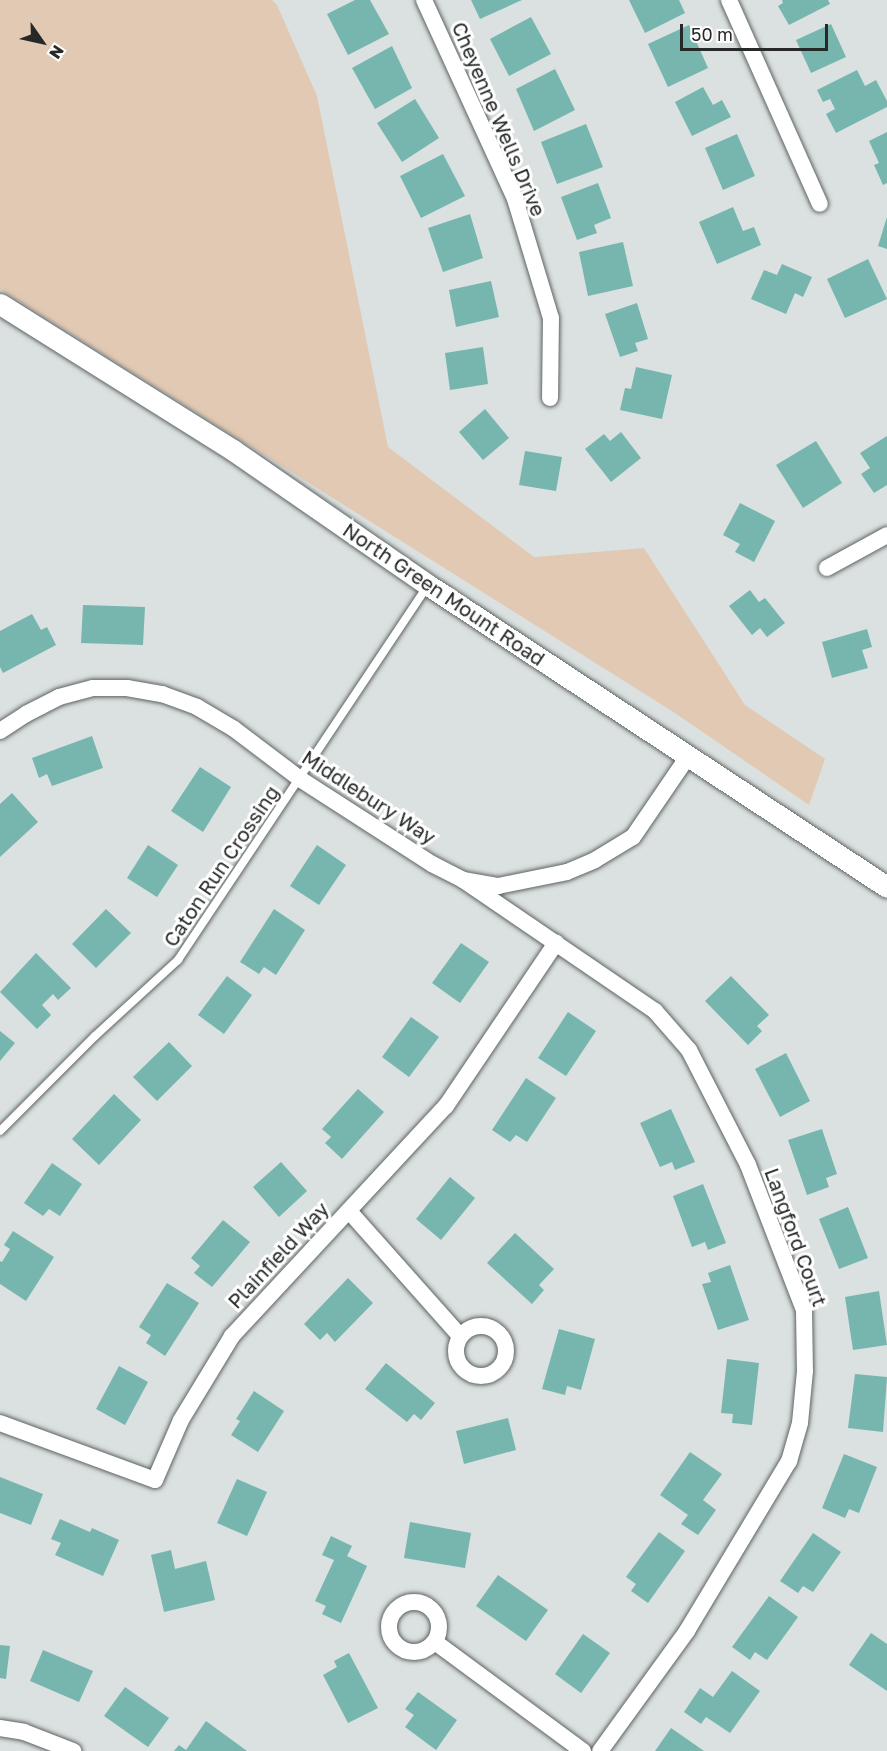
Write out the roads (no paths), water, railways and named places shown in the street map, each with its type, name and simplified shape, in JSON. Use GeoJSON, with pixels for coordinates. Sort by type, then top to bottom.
{"type":"FeatureCollection","features":[{"type":"Feature","properties":{"kind":"street","name":"Cheyenne Wells Drive"},"geometry":{"type":"LineString","coordinates":[[424,0],[515,199],[551,318],[550,398]]}},
{"type":"Feature","properties":{"kind":"street"},"geometry":{"type":"LineString","coordinates":[[729,0],[820,204]]}},
{"type":"Feature","properties":{"kind":"street","name":"North Green Mount Road"},"geometry":{"type":"LineString","coordinates":[[0,304],[233,450],[428,585],[887,887]]}},
{"type":"Feature","properties":{"kind":"street"},"geometry":{"type":"LineString","coordinates":[[827,568],[887,535]]}},
{"type":"Feature","properties":{"kind":"street","name":"Middlebury Way"},"geometry":{"type":"LineString","coordinates":[[0,731],[59,696],[93,688],[127,687],[162,693],[197,707],[234,729],[300,779],[432,864],[463,880],[498,886],[567,872],[596,860],[633,837],[689,755]]}},
{"type":"Feature","properties":{"kind":"street","name":"Langford Court"},"geometry":{"type":"LineString","coordinates":[[463,880],[655,1011],[689,1050],[748,1165],[804,1311],[805,1371],[800,1423],[789,1461],[687,1631],[600,1751]]}},
{"type":"Feature","properties":{"kind":"street","name":"Plainfield Way"},"geometry":{"type":"LineString","coordinates":[[0,1423],[155,1480],[182,1420],[232,1336],[446,1106],[556,943]]}},
{"type":"Feature","properties":{"kind":"street"},"geometry":{"type":"LineString","coordinates":[[349,1211],[460,1336]]}},
{"type":"Feature","properties":{"kind":"street"},"geometry":{"type":"LineString","coordinates":[[435,1642],[583,1751]]}},
{"type":"Feature","properties":{"kind":"street"},"geometry":{"type":"LineString","coordinates":[[0,1728],[24,1732],[73,1751]]}},
{"type":"Feature","properties":{"kind":"lane","name":"Caton Run Crossing"},"geometry":{"type":"LineString","coordinates":[[0,1131],[95,1036],[178,960],[428,585]]}}]}
